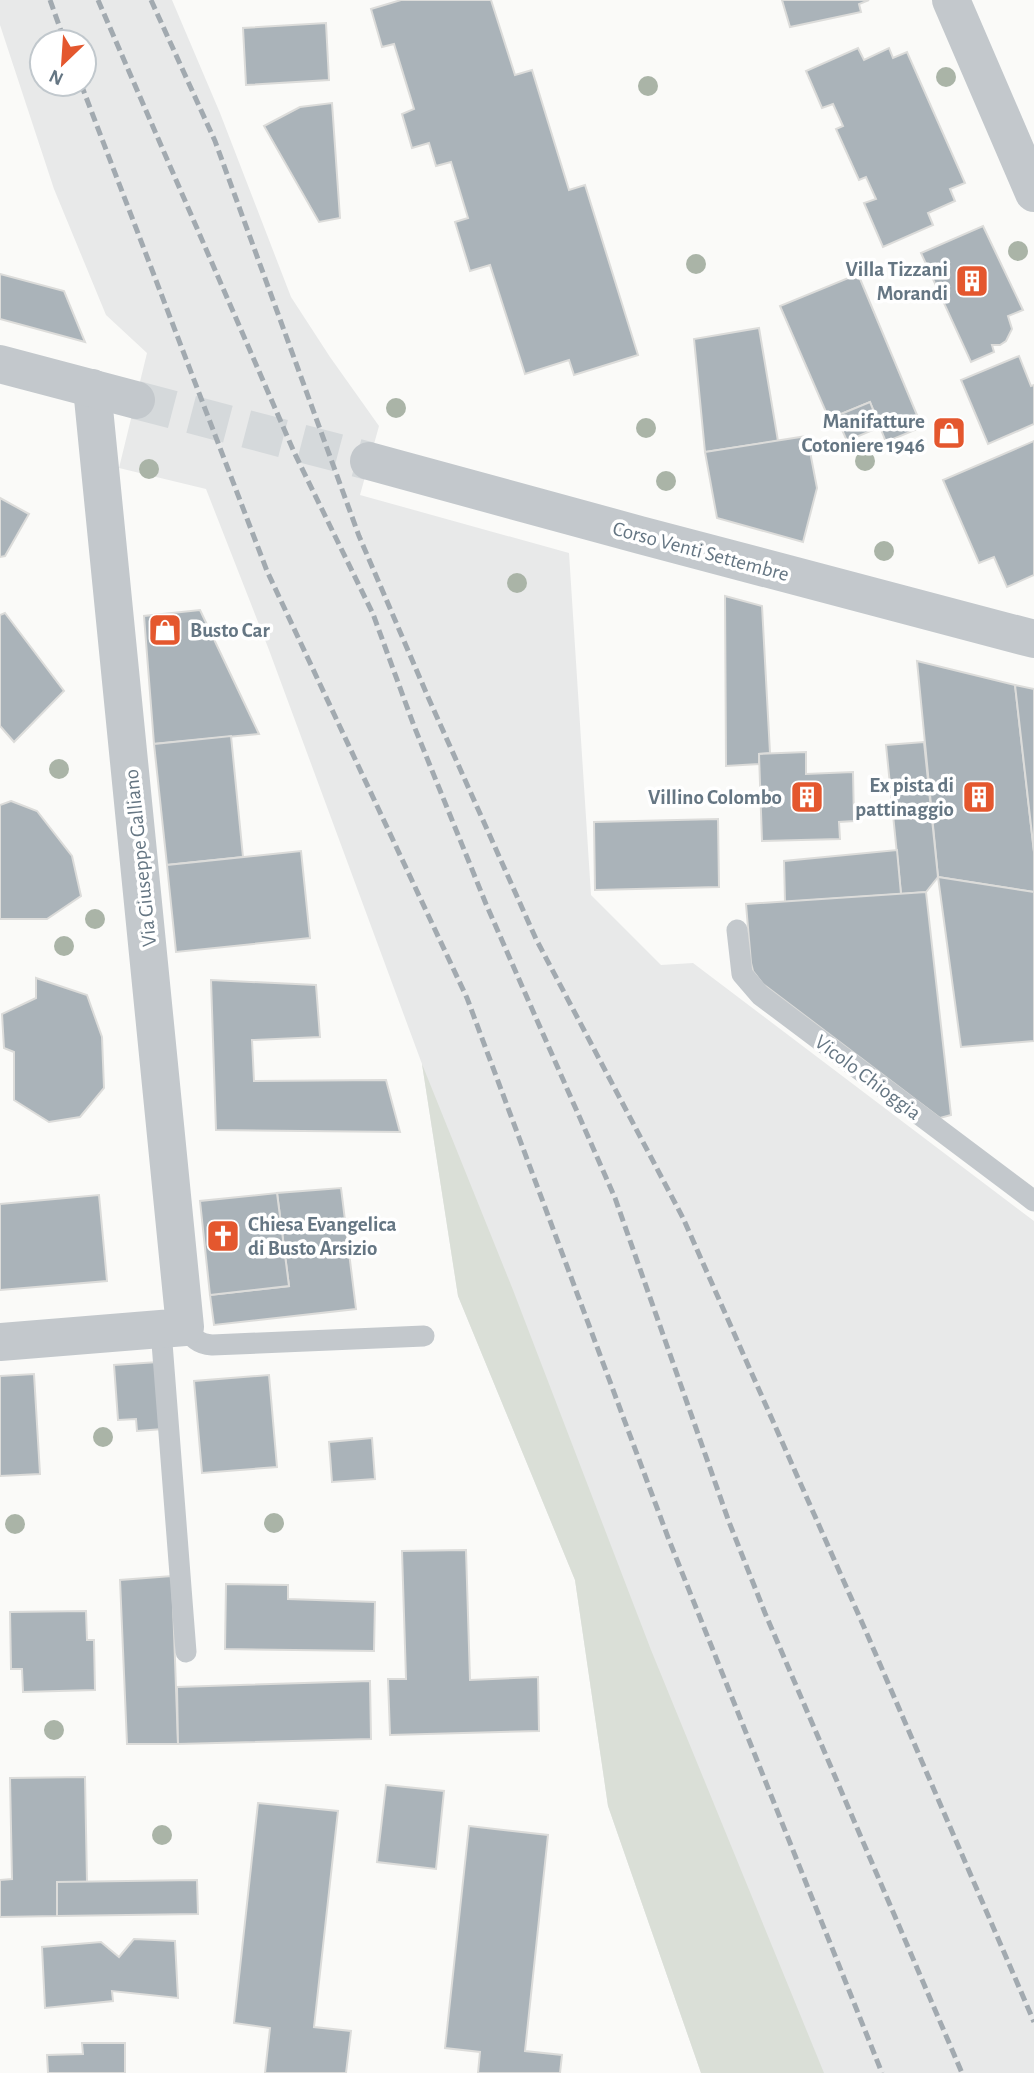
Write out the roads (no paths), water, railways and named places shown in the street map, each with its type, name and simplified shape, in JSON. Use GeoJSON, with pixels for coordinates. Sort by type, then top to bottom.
{"type":"FeatureCollection","features":[{"type":"Feature","properties":{"kind":"street"},"geometry":{"type":"LineString","coordinates":[[951,0],[1032,181]]}},
{"type":"Feature","properties":{"kind":"street"},"geometry":{"type":"LineString","coordinates":[[0,364],[136,400]]}},
{"type":"Feature","properties":{"kind":"street","name":"Via Giuseppe Galliano"},"geometry":{"type":"LineString","coordinates":[[92,388],[173,1328]]}},
{"type":"Feature","properties":{"kind":"street","name":"Corso Venti Settembre"},"geometry":{"type":"LineString","coordinates":[[369,461],[640,536],[1034,639]]}},
{"type":"Feature","properties":{"kind":"street"},"geometry":{"type":"LineString","coordinates":[[0,1342],[173,1328]]}},
{"type":"Feature","properties":{"kind":"lane","name":"Vicolo Chioggia"},"geometry":{"type":"LineString","coordinates":[[737,930],[742,974],[760,995],[1034,1201]]}},
{"type":"Feature","properties":{"kind":"lane"},"geometry":{"type":"LineString","coordinates":[[186,1652],[173,1328],[203,1344],[212,1345],[424,1336]]}},
{"type":"Feature","properties":{"kind":"tunnel"},"geometry":{"type":"LineString","coordinates":[[136,400],[369,461]]}},
{"type":"Feature","properties":{"kind":"railway"},"geometry":{"type":"LineString","coordinates":[[50,0],[60,28]]}},
{"type":"Feature","properties":{"kind":"railway"},"geometry":{"type":"LineString","coordinates":[[98,0],[294,452],[373,614],[414,726],[486,904],[615,1198],[729,1522],[765,1613],[962,2073]]}},
{"type":"Feature","properties":{"kind":"railway"},"geometry":{"type":"LineString","coordinates":[[151,0],[215,141],[359,536],[428,697],[536,939],[683,1218],[864,1627],[1034,2022]]}},
{"type":"Feature","properties":{"kind":"railway"},"geometry":{"type":"LineString","coordinates":[[86,98],[267,571],[467,998],[669,1540],[882,2073]]}},
{"type":"Feature","properties":{"kind":"place","name":"Villa Tizzani Morandi"},"geometry":{"type":"Point","coordinates":[972,281]}},
{"type":"Feature","properties":{"kind":"place","name":"Manifatture Cotoniere 1946"},"geometry":{"type":"Point","coordinates":[949,433]}},
{"type":"Feature","properties":{"kind":"place","name":"Busto Car"},"geometry":{"type":"Point","coordinates":[165,630]}},
{"type":"Feature","properties":{"kind":"place","name":"Villino Colombo"},"geometry":{"type":"Point","coordinates":[807,797]}},
{"type":"Feature","properties":{"kind":"place","name":"Ex pista di pattinaggio"},"geometry":{"type":"Point","coordinates":[979,797]}},
{"type":"Feature","properties":{"kind":"place","name":"Chiesa Evangelica di Busto Arsizio"},"geometry":{"type":"Point","coordinates":[223,1236]}}]}
